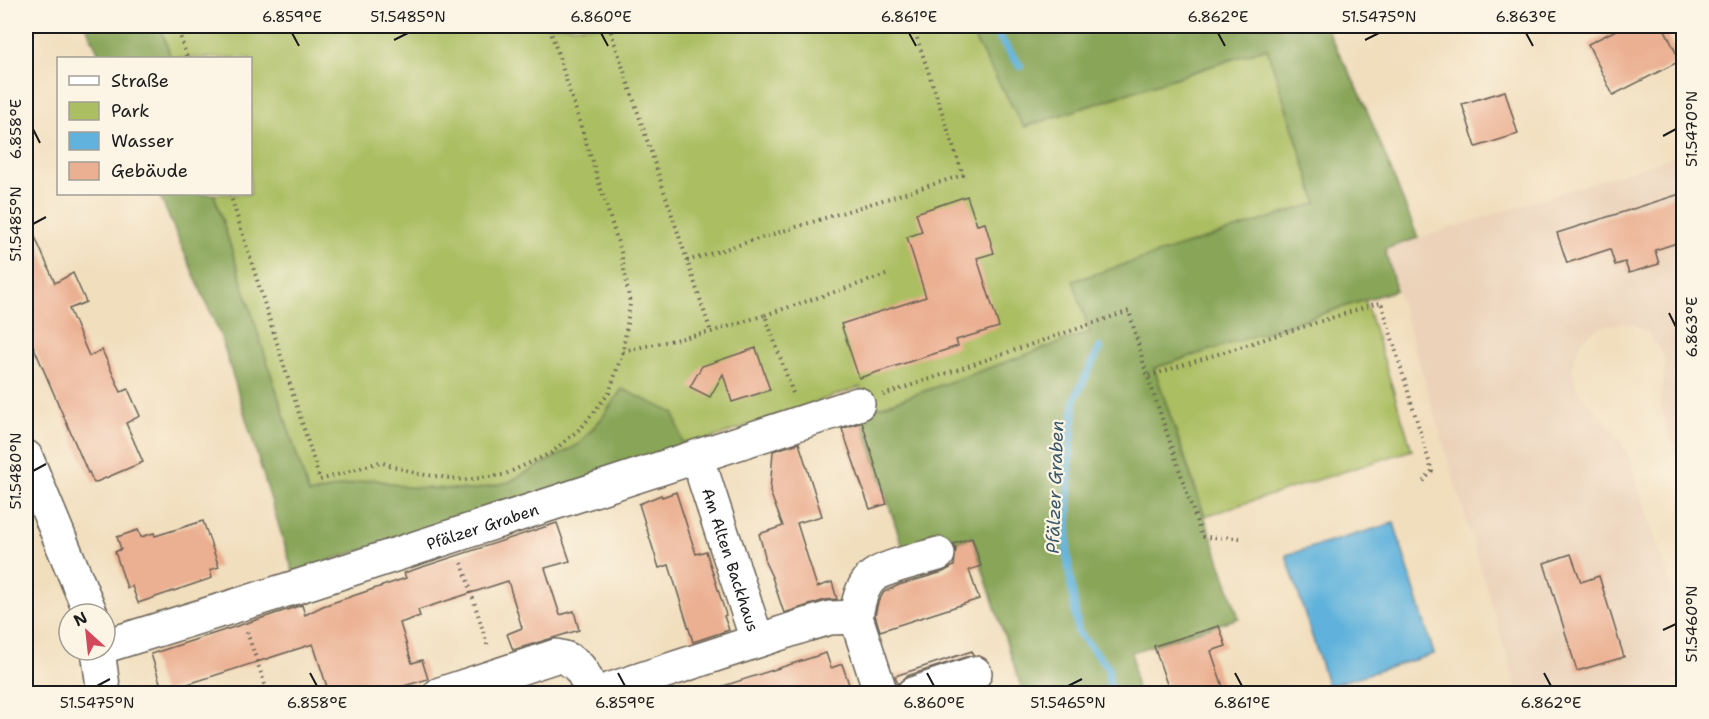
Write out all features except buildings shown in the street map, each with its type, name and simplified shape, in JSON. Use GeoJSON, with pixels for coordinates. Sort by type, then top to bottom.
{"type":"FeatureCollection","features":[{"type":"Feature","properties":{"kind":"street","name":"Pfälzer Graben"},"geometry":{"type":"LineString","coordinates":[[117,642],[238,606],[858,404]]}},
{"type":"Feature","properties":{"kind":"street"},"geometry":{"type":"LineString","coordinates":[[26,457],[87,602]]}},
{"type":"Feature","properties":{"kind":"street","name":"Am Alten Backhaus"},"geometry":{"type":"LineString","coordinates":[[704,478],[757,640]]}},
{"type":"Feature","properties":{"kind":"street"},"geometry":{"type":"LineString","coordinates":[[881,693],[856,617],[858,602],[872,577],[938,554]]}},
{"type":"Feature","properties":{"kind":"street","name":"Am Alten Backhaus"},"geometry":{"type":"LineString","coordinates":[[593,693],[830,618],[856,617]]}},
{"type":"Feature","properties":{"kind":"street"},"geometry":{"type":"LineString","coordinates":[[440,693],[556,656],[564,657],[577,665],[585,674],[593,693]]}},
{"type":"Feature","properties":{"kind":"street"},"geometry":{"type":"LineString","coordinates":[[100,662],[102,693]]}},
{"type":"Feature","properties":{"kind":"street"},"geometry":{"type":"LineString","coordinates":[[913,693],[975,672]]}},
{"type":"Feature","properties":{"kind":"path"},"geometry":{"type":"LineString","coordinates":[[177,26],[187,57]]}},
{"type":"Feature","properties":{"kind":"path"},"geometry":{"type":"LineString","coordinates":[[230,195],[320,480],[380,462],[419,474],[465,480],[503,475],[551,453],[582,427],[609,393],[624,351],[630,304],[621,252],[549,26]]}},
{"type":"Feature","properties":{"kind":"path"},"geometry":{"type":"LineString","coordinates":[[609,26],[711,332]]}},
{"type":"Feature","properties":{"kind":"path"},"geometry":{"type":"LineString","coordinates":[[687,261],[963,175],[913,26]]}},
{"type":"Feature","properties":{"kind":"path"},"geometry":{"type":"LineString","coordinates":[[624,351],[711,332],[889,274]]}},
{"type":"Feature","properties":{"kind":"path"},"geometry":{"type":"LineString","coordinates":[[1149,376],[1381,302],[1432,471],[1422,483]]}},
{"type":"Feature","properties":{"kind":"path"},"geometry":{"type":"LineString","coordinates":[[858,404],[1129,311],[1202,537],[1244,538]]}},
{"type":"Feature","properties":{"kind":"path"},"geometry":{"type":"LineString","coordinates":[[765,315],[803,422]]}},
{"type":"Feature","properties":{"kind":"path"},"geometry":{"type":"LineString","coordinates":[[453,536],[497,675]]}},
{"type":"Feature","properties":{"kind":"path"},"geometry":{"type":"LineString","coordinates":[[238,606],[268,693]]}},
{"type":"Feature","properties":{"kind":"shaded area"},"geometry":{"type":"Polygon","coordinates":[[[1683,154],[1683,481],[1661,411],[1660,401],[1665,365],[1662,354],[1648,333],[1635,325],[1621,323],[1598,328],[1580,344],[1574,359],[1573,370],[1576,386],[1583,397],[1613,429],[1627,452],[1683,622],[1683,679],[1640,693],[1518,693],[1385,249],[1683,154]]]}},
{"type":"Feature","properties":{"kind":"green space"},"geometry":{"type":"Polygon","coordinates":[[[86,26],[160,26],[171,57],[101,57],[86,26]]]}},
{"type":"Feature","properties":{"kind":"green space"},"geometry":{"type":"Polygon","coordinates":[[[160,26],[967,26],[1024,127],[1267,48],[1317,203],[1074,281],[1090,332],[869,411],[860,387],[684,448],[622,389],[602,418],[578,445],[509,482],[473,490],[405,487],[373,479],[309,494],[214,195],[252,195],[252,57],[171,57],[160,26]]]}},
{"type":"Feature","properties":{"kind":"green space"},"geometry":{"type":"Polygon","coordinates":[[[967,26],[1325,26],[1361,95],[1418,238],[1385,249],[1396,290],[1154,368],[1239,618],[1132,652],[1137,693],[1023,693],[972,537],[906,558],[860,414],[1090,332],[1073,281],[1317,203],[1267,48],[1024,127],[967,26]]]}},
{"type":"Feature","properties":{"kind":"green space"},"geometry":{"type":"Polygon","coordinates":[[[159,195],[214,195],[309,494],[373,479],[405,487],[473,490],[509,482],[578,445],[602,418],[622,389],[674,413],[684,448],[293,572],[221,337],[159,195]]]}},
{"type":"Feature","properties":{"kind":"green space"},"geometry":{"type":"Polygon","coordinates":[[[1365,300],[1412,450],[1205,516],[1154,368],[1365,300]]]}},
{"type":"Feature","properties":{"kind":"water"},"geometry":{"type":"Polygon","coordinates":[[[1394,523],[1434,654],[1328,686],[1286,555],[1394,523]]]}},
{"type":"Feature","properties":{"kind":"waterway","name":"Pfälzer Graben"},"geometry":{"type":"LineString","coordinates":[[991,26],[1020,66]]}},
{"type":"Feature","properties":{"kind":"waterway","name":"Pfälzer Graben"},"geometry":{"type":"LineString","coordinates":[[1100,348],[1075,398],[1069,467],[1067,554],[1078,632],[1108,667],[1110,694]]}}]}
